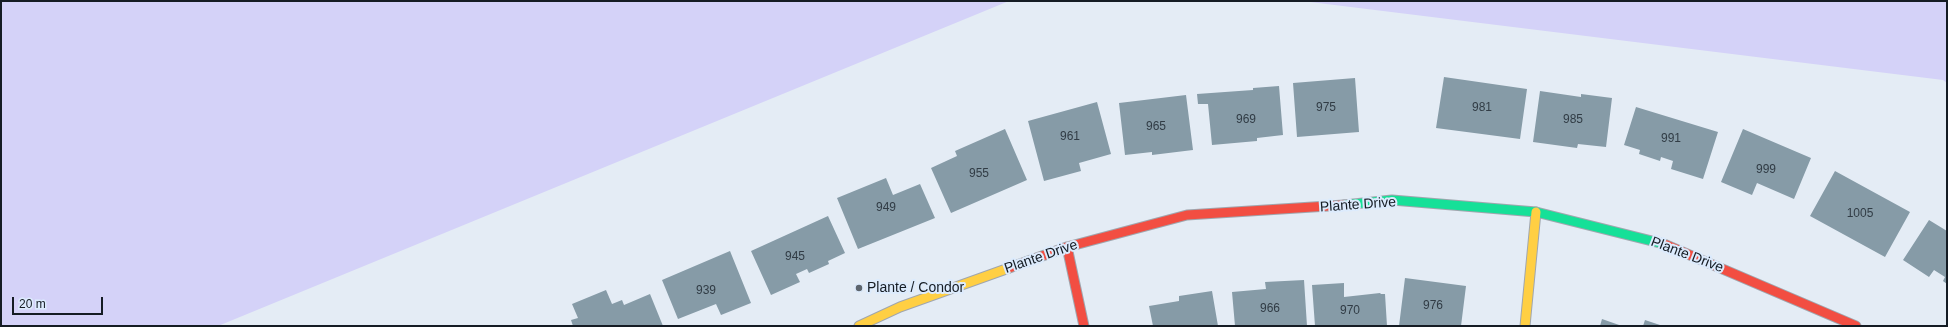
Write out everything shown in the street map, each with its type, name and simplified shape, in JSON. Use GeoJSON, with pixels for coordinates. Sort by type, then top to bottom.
{"type":"FeatureCollection","features":[{"type":"Feature","properties":{"kind":"street","name":"Plante Drive"},"geometry":{"type":"LineString","coordinates":[[858,326],[900,307],[1067,247],[1187,215],[1315,208],[1392,200],[1536,212],[1669,245],[1856,326]]}},
{"type":"Feature","properties":{"kind":"street"},"geometry":{"type":"LineString","coordinates":[[1524,326],[1536,212]]}},
{"type":"Feature","properties":{"kind":"street"},"geometry":{"type":"LineString","coordinates":[[1067,247],[1084,326]]}},
{"type":"Feature","properties":{"kind":"shaded area"},"geometry":{"type":"Polygon","coordinates":[[[1,1],[1009,1],[218,326],[1,326],[1,1]]]}},
{"type":"Feature","properties":{"kind":"shaded area"},"geometry":{"type":"Polygon","coordinates":[[[1302,1],[1947,1],[1947,83],[1943,80],[1302,1]]]}},
{"type":"Feature","properties":{"kind":"building"},"geometry":{"type":"Polygon","coordinates":[[[1444,77],[1527,89],[1520,139],[1436,128],[1444,77]]]}},
{"type":"Feature","properties":{"kind":"building"},"geometry":{"type":"Polygon","coordinates":[[[1355,78],[1359,132],[1297,137],[1293,83],[1355,78]]]}},
{"type":"Feature","properties":{"kind":"building"},"geometry":{"type":"Polygon","coordinates":[[[1279,86],[1283,135],[1257,138],[1257,141],[1212,145],[1208,104],[1198,104],[1197,94],[1253,90],[1253,88],[1279,86]]]}},
{"type":"Feature","properties":{"kind":"building"},"geometry":{"type":"Polygon","coordinates":[[[1540,91],[1581,97],[1581,94],[1612,98],[1606,147],[1578,144],[1577,148],[1533,142],[1540,91]]]}},
{"type":"Feature","properties":{"kind":"building"},"geometry":{"type":"Polygon","coordinates":[[[1186,95],[1193,150],[1152,155],[1152,152],[1125,155],[1119,103],[1186,95]]]}},
{"type":"Feature","properties":{"kind":"building"},"geometry":{"type":"Polygon","coordinates":[[[1097,102],[1111,154],[1079,163],[1081,171],[1044,181],[1028,121],[1097,102]]]}},
{"type":"Feature","properties":{"kind":"building"},"geometry":{"type":"Polygon","coordinates":[[[1636,107],[1718,132],[1703,179],[1671,169],[1673,161],[1661,157],[1660,161],[1639,154],[1640,150],[1624,145],[1636,107]]]}},
{"type":"Feature","properties":{"kind":"building"},"geometry":{"type":"Polygon","coordinates":[[[1005,129],[1027,180],[951,213],[931,168],[957,156],[955,151],[1005,129]]]}},
{"type":"Feature","properties":{"kind":"building"},"geometry":{"type":"Polygon","coordinates":[[[1743,129],[1811,158],[1794,199],[1757,183],[1752,195],[1721,182],[1743,129]]]}},
{"type":"Feature","properties":{"kind":"building"},"geometry":{"type":"Polygon","coordinates":[[[1835,171],[1910,212],[1885,257],[1810,216],[1835,171]]]}},
{"type":"Feature","properties":{"kind":"building"},"geometry":{"type":"Polygon","coordinates":[[[886,178],[893,195],[920,184],[935,218],[858,249],[837,198],[886,178]]]}},
{"type":"Feature","properties":{"kind":"building"},"geometry":{"type":"Polygon","coordinates":[[[828,216],[845,253],[828,261],[829,264],[809,273],[807,269],[796,274],[800,282],[771,295],[751,251],[828,216]]]}},
{"type":"Feature","properties":{"kind":"building"},"geometry":{"type":"Polygon","coordinates":[[[1929,220],[1947,231],[1947,284],[1943,281],[1945,277],[1934,270],[1929,277],[1903,260],[1929,220]]]}},
{"type":"Feature","properties":{"kind":"building"},"geometry":{"type":"Polygon","coordinates":[[[730,251],[751,303],[721,315],[716,304],[678,319],[662,280],[730,251]]]}},
{"type":"Feature","properties":{"kind":"building"},"geometry":{"type":"Polygon","coordinates":[[[1405,278],[1466,286],[1461,326],[1399,326],[1405,278]]]}},
{"type":"Feature","properties":{"kind":"building"},"geometry":{"type":"Polygon","coordinates":[[[1304,280],[1307,326],[1235,326],[1232,292],[1266,289],[1265,282],[1304,280]]]}},
{"type":"Feature","properties":{"kind":"building"},"geometry":{"type":"Polygon","coordinates":[[[1344,283],[1344,297],[1380,293],[1385,294],[1387,326],[1315,326],[1312,285],[1344,283]]]}},
{"type":"Feature","properties":{"kind":"building"},"geometry":{"type":"Polygon","coordinates":[[[606,290],[612,304],[622,300],[624,305],[650,294],[663,326],[573,326],[571,320],[578,318],[572,304],[606,290]]]}},
{"type":"Feature","properties":{"kind":"building"},"geometry":{"type":"Polygon","coordinates":[[[1212,291],[1218,326],[1153,326],[1149,306],[1179,301],[1179,296],[1212,291]]]}},
{"type":"Feature","properties":{"kind":"building"},"geometry":{"type":"Polygon","coordinates":[[[1602,319],[1622,326],[1600,326],[1602,319]]]}},
{"type":"Feature","properties":{"kind":"building"},"geometry":{"type":"Polygon","coordinates":[[[1645,320],[1663,326],[1643,326],[1645,320]]]}},
{"type":"Feature","properties":{"kind":"traffic: fast"},"geometry":{"type":"LineString","coordinates":[[1344,205],[1392,200],[1536,212],[1664,244]]}},
{"type":"Feature","properties":{"kind":"traffic: slow"},"geometry":{"type":"LineString","coordinates":[[1525,326],[1536,212]]}},
{"type":"Feature","properties":{"kind":"traffic: slow"},"geometry":{"type":"LineString","coordinates":[[859,326],[900,307],[1009,268]]}},
{"type":"Feature","properties":{"kind":"traffic: jam"},"geometry":{"type":"LineString","coordinates":[[1009,268],[1067,247],[1187,215],[1344,205]]}},
{"type":"Feature","properties":{"kind":"traffic: jam"},"geometry":{"type":"LineString","coordinates":[[1664,244],[1856,326]]}},
{"type":"Feature","properties":{"kind":"traffic: jam"},"geometry":{"type":"LineString","coordinates":[[1067,247],[1084,326]]}},
{"type":"Feature","properties":{"kind":"place","name":"Plante / Condor"},"geometry":{"type":"Point","coordinates":[859,288]}}]}
